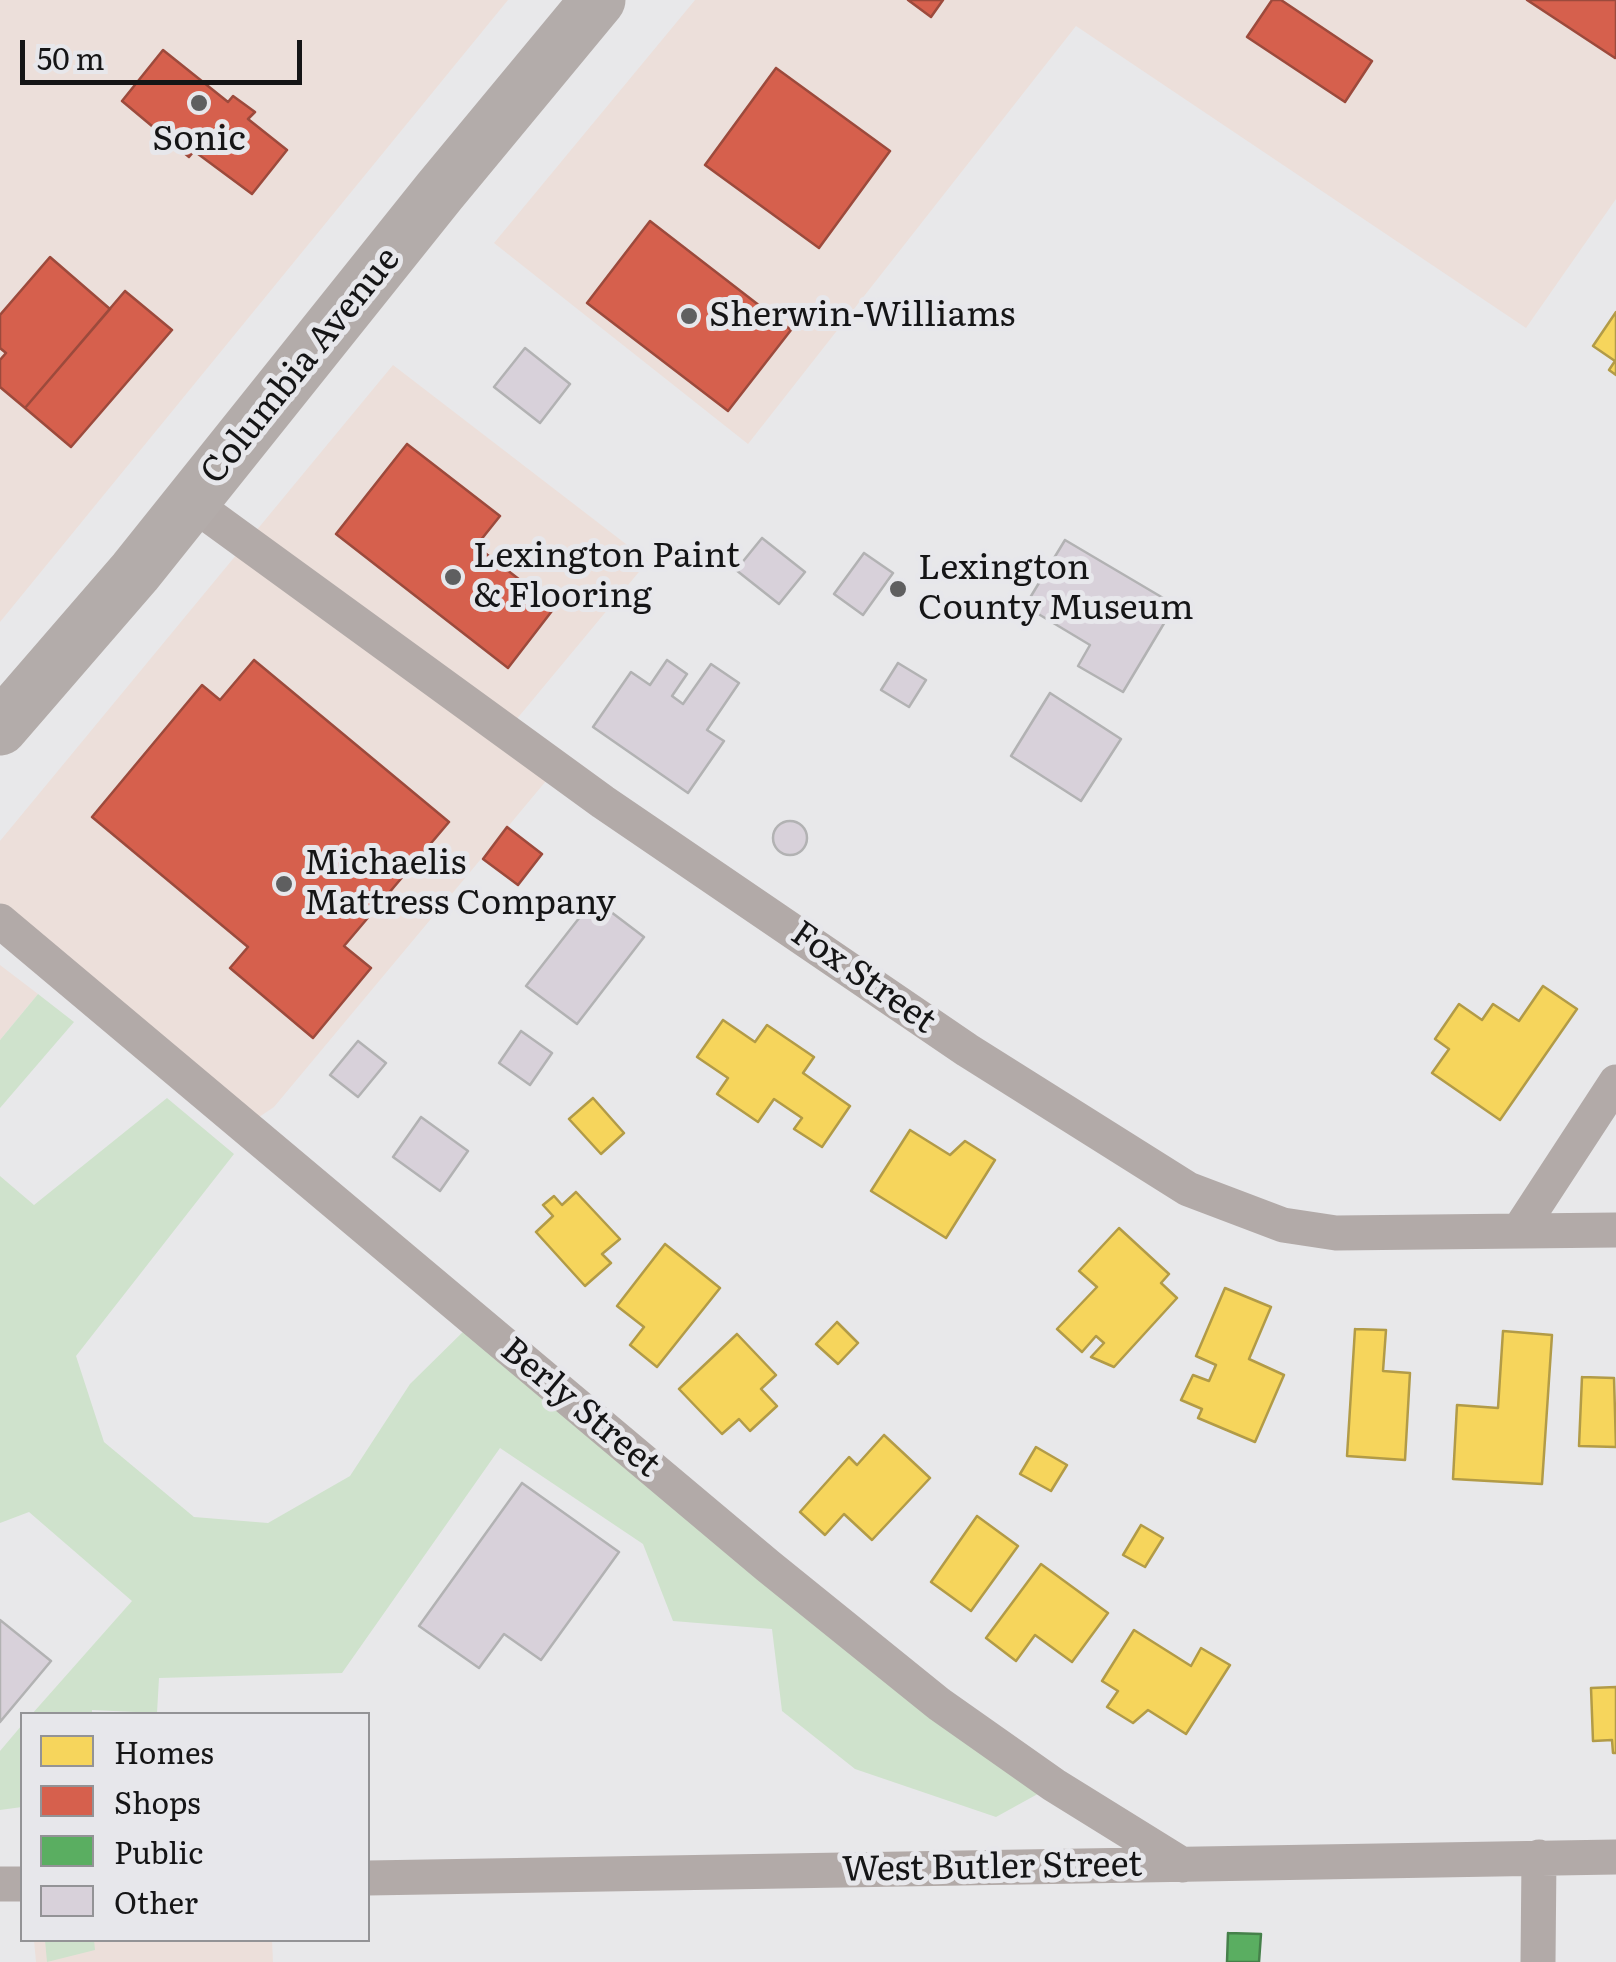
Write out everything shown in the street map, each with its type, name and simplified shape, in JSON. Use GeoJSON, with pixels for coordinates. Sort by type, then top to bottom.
{"type":"FeatureCollection","features":[{"type":"Feature","properties":{"kind":"main road","name":"Columbia Avenue"},"geometry":{"type":"LineString","coordinates":[[0,728],[192,502],[598,0]]}},
{"type":"Feature","properties":{"kind":"street","name":"Fox Street"},"geometry":{"type":"LineString","coordinates":[[192,502],[603,802],[967,1050],[1188,1190],[1283,1225],[1336,1234],[1616,1230]]}},
{"type":"Feature","properties":{"kind":"street","name":"Berly Street"},"geometry":{"type":"LineString","coordinates":[[0,921],[754,1554],[939,1704],[1054,1785],[1184,1865]]}},
{"type":"Feature","properties":{"kind":"street"},"geometry":{"type":"LineString","coordinates":[[1520,1229],[1616,1082]]}},
{"type":"Feature","properties":{"kind":"street"},"geometry":{"type":"LineString","coordinates":[[1538,1962],[1540,1857]]}},
{"type":"Feature","properties":{"kind":"street","name":"West Butler Street"},"geometry":{"type":"LineString","coordinates":[[370,1878],[1616,1857]]}},
{"type":"Feature","properties":{"kind":"shaded area"},"geometry":{"type":"Polygon","coordinates":[[[0,0],[508,0],[0,622],[0,0]]]}},
{"type":"Feature","properties":{"kind":"shaded area"},"geometry":{"type":"Polygon","coordinates":[[[695,0],[1616,0],[1616,199],[1526,328],[1076,26],[748,444],[494,243],[695,0]]]}},
{"type":"Feature","properties":{"kind":"shaded area"},"geometry":{"type":"Polygon","coordinates":[[[393,365],[648,561],[496,744],[546,781],[274,1107],[259,1117],[0,903],[0,841],[393,365]]]}},
{"type":"Feature","properties":{"kind":"shaded area"},"geometry":{"type":"Polygon","coordinates":[[[0,965],[38,994],[0,1040],[0,965]]]}},
{"type":"Feature","properties":{"kind":"shaded area"},"geometry":{"type":"Polygon","coordinates":[[[34,1942],[272,1942],[273,1962],[36,1962],[34,1942]]]}},
{"type":"Feature","properties":{"kind":"green space"},"geometry":{"type":"Polygon","coordinates":[[[38,994],[74,1022],[0,1108],[0,1040],[38,994]]]}},
{"type":"Feature","properties":{"kind":"green space"},"geometry":{"type":"Polygon","coordinates":[[[167,1098],[234,1154],[76,1356],[104,1442],[194,1517],[268,1523],[350,1476],[410,1384],[475,1320],[1054,1785],[996,1817],[855,1769],[782,1711],[772,1629],[673,1621],[643,1544],[500,1448],[342,1673],[159,1678],[157,1712],[34,1712],[132,1601],[29,1512],[0,1523],[0,1176],[34,1205],[167,1098]]]}},
{"type":"Feature","properties":{"kind":"green space"},"geometry":{"type":"Polygon","coordinates":[[[20,1727],[20,1807],[0,1810],[0,1751],[20,1727]]]}},
{"type":"Feature","properties":{"kind":"green space"},"geometry":{"type":"Polygon","coordinates":[[[45,1942],[94,1942],[95,1950],[47,1962],[45,1942]]]}},
{"type":"Feature","properties":{"kind":"building: Homes"},"geometry":{"type":"Polygon","coordinates":[[[1616,312],[1616,375],[1609,370],[1615,361],[1593,346],[1616,312]]]}},
{"type":"Feature","properties":{"kind":"building: Homes"},"geometry":{"type":"Polygon","coordinates":[[[1543,986],[1577,1009],[1500,1120],[1432,1073],[1449,1049],[1435,1039],[1459,1004],[1482,1020],[1493,1004],[1519,1021],[1543,986]]]}},
{"type":"Feature","properties":{"kind":"building: Homes"},"geometry":{"type":"Polygon","coordinates":[[[723,1020],[755,1042],[767,1025],[814,1057],[803,1073],[850,1106],[822,1147],[794,1129],[802,1118],[774,1099],[758,1122],[717,1094],[728,1078],[697,1057],[723,1020]]]}},
{"type":"Feature","properties":{"kind":"building: Homes"},"geometry":{"type":"Polygon","coordinates":[[[593,1098],[624,1133],[601,1154],[569,1119],[593,1098]]]}},
{"type":"Feature","properties":{"kind":"building: Homes"},"geometry":{"type":"Polygon","coordinates":[[[910,1130],[950,1155],[965,1141],[995,1160],[946,1238],[871,1191],[910,1130]]]}},
{"type":"Feature","properties":{"kind":"building: Homes"},"geometry":{"type":"Polygon","coordinates":[[[576,1192],[620,1239],[602,1254],[611,1263],[585,1286],[536,1232],[553,1216],[543,1205],[554,1196],[562,1205],[576,1192]]]}},
{"type":"Feature","properties":{"kind":"building: Homes"},"geometry":{"type":"Polygon","coordinates":[[[1119,1228],[1169,1274],[1161,1283],[1177,1298],[1114,1367],[1091,1357],[1104,1343],[1096,1336],[1082,1352],[1057,1329],[1097,1287],[1079,1271],[1119,1228]]]}},
{"type":"Feature","properties":{"kind":"building: Homes"},"geometry":{"type":"Polygon","coordinates":[[[665,1244],[720,1288],[657,1367],[630,1345],[644,1327],[617,1306],[665,1244]]]}},
{"type":"Feature","properties":{"kind":"building: Homes"},"geometry":{"type":"Polygon","coordinates":[[[1225,1288],[1271,1307],[1249,1359],[1284,1375],[1255,1442],[1198,1418],[1202,1409],[1181,1400],[1193,1375],[1209,1381],[1216,1365],[1196,1356],[1225,1288]]]}},
{"type":"Feature","properties":{"kind":"building: Homes"},"geometry":{"type":"Polygon","coordinates":[[[837,1322],[858,1343],[838,1364],[816,1344],[837,1322]]]}},
{"type":"Feature","properties":{"kind":"building: Homes"},"geometry":{"type":"Polygon","coordinates":[[[1355,1329],[1386,1330],[1383,1371],[1410,1373],[1405,1460],[1347,1456],[1355,1329]]]}},
{"type":"Feature","properties":{"kind":"building: Homes"},"geometry":{"type":"Polygon","coordinates":[[[1503,1331],[1552,1335],[1542,1484],[1453,1479],[1457,1405],[1498,1408],[1503,1331]]]}},
{"type":"Feature","properties":{"kind":"building: Homes"},"geometry":{"type":"Polygon","coordinates":[[[737,1334],[776,1375],[761,1389],[777,1406],[750,1431],[739,1419],[722,1434],[679,1389],[737,1334]]]}},
{"type":"Feature","properties":{"kind":"building: Homes"},"geometry":{"type":"Polygon","coordinates":[[[1582,1377],[1614,1378],[1616,1447],[1579,1446],[1582,1377]]]}},
{"type":"Feature","properties":{"kind":"building: Homes"},"geometry":{"type":"Polygon","coordinates":[[[884,1435],[930,1478],[872,1540],[844,1514],[825,1535],[800,1512],[849,1457],[857,1465],[884,1435]]]}},
{"type":"Feature","properties":{"kind":"building: Homes"},"geometry":{"type":"Polygon","coordinates":[[[1036,1447],[1067,1465],[1051,1491],[1020,1474],[1036,1447]]]}},
{"type":"Feature","properties":{"kind":"building: Homes"},"geometry":{"type":"Polygon","coordinates":[[[977,1516],[1018,1546],[971,1611],[931,1582],[977,1516]]]}},
{"type":"Feature","properties":{"kind":"building: Homes"},"geometry":{"type":"Polygon","coordinates":[[[1141,1525],[1163,1538],[1145,1567],[1123,1555],[1141,1525]]]}},
{"type":"Feature","properties":{"kind":"building: Homes"},"geometry":{"type":"Polygon","coordinates":[[[1041,1564],[1108,1613],[1072,1662],[1035,1635],[1016,1661],[986,1638],[1041,1564]]]}},
{"type":"Feature","properties":{"kind":"building: Homes"},"geometry":{"type":"Polygon","coordinates":[[[1134,1630],[1191,1666],[1201,1648],[1230,1665],[1186,1734],[1148,1710],[1133,1723],[1107,1707],[1118,1691],[1102,1681],[1134,1630]]]}},
{"type":"Feature","properties":{"kind":"building: Homes"},"geometry":{"type":"Polygon","coordinates":[[[1616,1687],[1613,1753],[1612,1740],[1593,1741],[1591,1688],[1616,1687]]]}},
{"type":"Feature","properties":{"kind":"building: Shops"},"geometry":{"type":"Polygon","coordinates":[[[908,0],[943,0],[931,17],[908,0]]]}},
{"type":"Feature","properties":{"kind":"building: Shops"},"geometry":{"type":"Polygon","coordinates":[[[1272,0],[1281,0],[1372,61],[1345,102],[1247,37],[1272,0]]]}},
{"type":"Feature","properties":{"kind":"building: Shops"},"geometry":{"type":"Polygon","coordinates":[[[1527,0],[1616,0],[1615,58],[1527,0]]]}},
{"type":"Feature","properties":{"kind":"building: Shops"},"geometry":{"type":"Polygon","coordinates":[[[163,50],[228,102],[233,96],[255,112],[248,119],[287,150],[252,194],[194,151],[189,157],[122,101],[163,50]]]}},
{"type":"Feature","properties":{"kind":"building: Shops"},"geometry":{"type":"Polygon","coordinates":[[[776,68],[890,151],[819,248],[705,165],[776,68]]]}},
{"type":"Feature","properties":{"kind":"building: Shops","name":"Sherwin-Williams"},"geometry":{"type":"Polygon","coordinates":[[[650,221],[791,330],[728,411],[587,303],[650,221]]]}},
{"type":"Feature","properties":{"kind":"building: Shops"},"geometry":{"type":"Polygon","coordinates":[[[50,257],[110,309],[25,408],[0,387],[0,360],[6,353],[0,348],[0,315],[50,257]]]}},
{"type":"Feature","properties":{"kind":"building: Shops"},"geometry":{"type":"Polygon","coordinates":[[[125,291],[172,330],[71,447],[25,408],[125,291]]]}},
{"type":"Feature","properties":{"kind":"building: Shops","name":"Lexington Paint & Flooring"},"geometry":{"type":"Polygon","coordinates":[[[407,444],[500,516],[476,546],[555,607],[508,668],[336,534],[407,444]]]}},
{"type":"Feature","properties":{"kind":"building: Shops","name":"Michaelis Mattress Company"},"geometry":{"type":"Polygon","coordinates":[[[254,660],[449,822],[344,946],[371,968],[313,1038],[230,968],[248,947],[92,817],[202,685],[220,700],[254,660]]]}},
{"type":"Feature","properties":{"kind":"building: Shops"},"geometry":{"type":"Polygon","coordinates":[[[507,827],[542,854],[518,885],[483,859],[507,827]]]}},
{"type":"Feature","properties":{"kind":"building: Public"},"geometry":{"type":"Polygon","coordinates":[[[1228,1933],[1261,1934],[1259,1962],[1227,1962],[1228,1933]]]}},
{"type":"Feature","properties":{"kind":"building: Other"},"geometry":{"type":"Polygon","coordinates":[[[525,348],[570,384],[540,423],[494,387],[525,348]]]}},
{"type":"Feature","properties":{"kind":"building: Other"},"geometry":{"type":"Polygon","coordinates":[[[762,538],[805,572],[779,604],[736,570],[762,538]]]}},
{"type":"Feature","properties":{"kind":"building: Other"},"geometry":{"type":"Polygon","coordinates":[[[1065,540],[1175,605],[1123,692],[1078,666],[1090,645],[1025,606],[1065,540]]]}},
{"type":"Feature","properties":{"kind":"building: Other"},"geometry":{"type":"Polygon","coordinates":[[[864,553],[893,573],[863,615],[834,594],[864,553]]]}},
{"type":"Feature","properties":{"kind":"building: Other"},"geometry":{"type":"Polygon","coordinates":[[[667,660],[687,674],[672,696],[683,704],[711,664],[739,683],[707,730],[724,741],[688,793],[593,727],[631,672],[650,685],[667,660]]]}},
{"type":"Feature","properties":{"kind":"building: Other"},"geometry":{"type":"Polygon","coordinates":[[[898,663],[926,680],[909,707],[881,690],[898,663]]]}},
{"type":"Feature","properties":{"kind":"building: Other"},"geometry":{"type":"Polygon","coordinates":[[[1050,693],[1121,739],[1081,801],[1011,756],[1050,693]]]}},
{"type":"Feature","properties":{"kind":"building: Other"},"geometry":{"type":"Polygon","coordinates":[[[790,821],[802,826],[807,838],[802,850],[790,855],[778,850],[773,838],[778,826],[790,821]]]}},
{"type":"Feature","properties":{"kind":"building: Other"},"geometry":{"type":"Polygon","coordinates":[[[594,899],[644,937],[577,1024],[526,986],[594,899]]]}},
{"type":"Feature","properties":{"kind":"building: Other"},"geometry":{"type":"Polygon","coordinates":[[[521,1031],[552,1053],[530,1085],[499,1063],[521,1031]]]}},
{"type":"Feature","properties":{"kind":"building: Other"},"geometry":{"type":"Polygon","coordinates":[[[358,1041],[386,1063],[358,1097],[330,1075],[358,1041]]]}},
{"type":"Feature","properties":{"kind":"building: Other"},"geometry":{"type":"Polygon","coordinates":[[[421,1117],[468,1151],[440,1191],[393,1157],[421,1117]]]}},
{"type":"Feature","properties":{"kind":"building: Other"},"geometry":{"type":"Polygon","coordinates":[[[522,1483],[619,1552],[541,1660],[504,1634],[479,1668],[419,1626],[522,1483]]]}},
{"type":"Feature","properties":{"kind":"building: Other"},"geometry":{"type":"Polygon","coordinates":[[[0,1620],[51,1661],[0,1722],[0,1620]]]}},
{"type":"Feature","properties":{"kind":"place","name":"Sonic"},"geometry":{"type":"Point","coordinates":[199,103]}},
{"type":"Feature","properties":{"kind":"place","name":"Sherwin-Williams"},"geometry":{"type":"Point","coordinates":[689,316]}},
{"type":"Feature","properties":{"kind":"place","name":"Lexington Paint & Flooring"},"geometry":{"type":"Point","coordinates":[453,577]}},
{"type":"Feature","properties":{"kind":"place","name":"Lexington County Museum"},"geometry":{"type":"Point","coordinates":[898,589]}},
{"type":"Feature","properties":{"kind":"place","name":"Michaelis Mattress Company"},"geometry":{"type":"Point","coordinates":[284,884]}}]}
